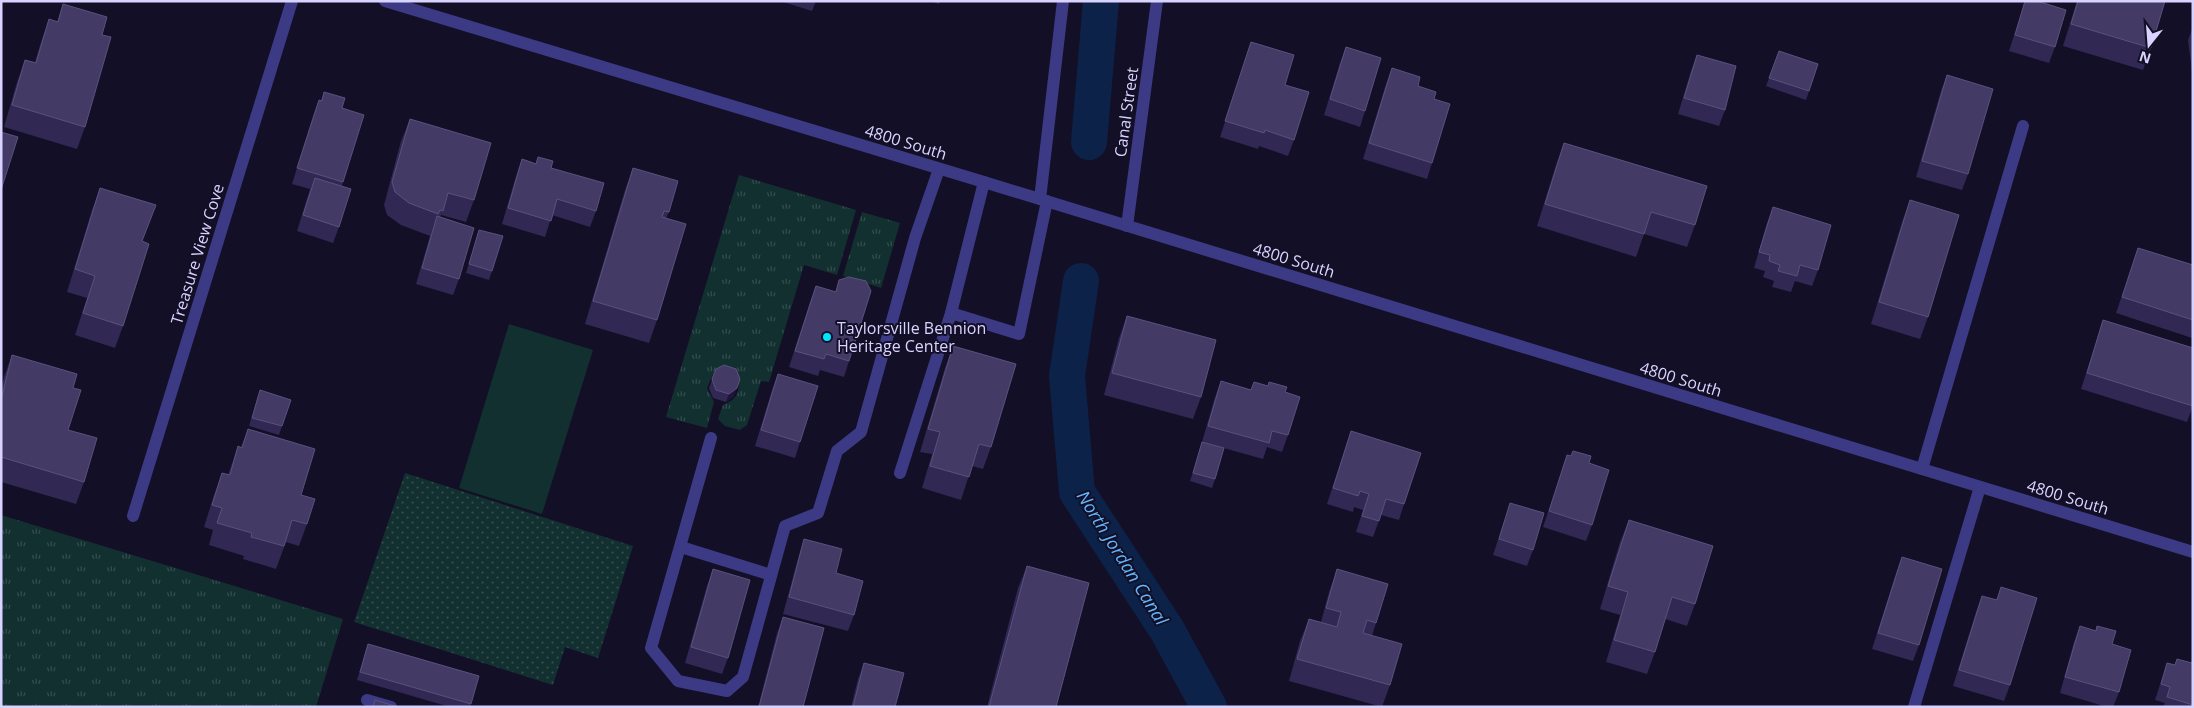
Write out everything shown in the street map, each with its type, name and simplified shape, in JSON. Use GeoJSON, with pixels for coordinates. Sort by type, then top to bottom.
{"type":"FeatureCollection","features":[{"type":"Feature","properties":{"kind":"street","name":"Treasure View Cove"},"geometry":{"type":"LineString","coordinates":[[133,516],[292,1]]}},
{"type":"Feature","properties":{"kind":"street","name":"4800 South"},"geometry":{"type":"LineString","coordinates":[[384,1],[1044,200],[2193,552]]}},
{"type":"Feature","properties":{"kind":"street"},"geometry":{"type":"LineString","coordinates":[[950,313],[1019,334],[1044,200],[1062,1]]}},
{"type":"Feature","properties":{"kind":"street","name":"Canal Street"},"geometry":{"type":"LineString","coordinates":[[1127,226],[1157,1]]}},
{"type":"Feature","properties":{"kind":"street"},"geometry":{"type":"LineString","coordinates":[[1922,469],[2023,126]]}},
{"type":"Feature","properties":{"kind":"street"},"geometry":{"type":"LineString","coordinates":[[712,438],[651,648],[678,681],[727,691],[743,677],[785,526],[818,513],[837,451],[861,432],[915,238],[938,168]]}},
{"type":"Feature","properties":{"kind":"street"},"geometry":{"type":"LineString","coordinates":[[900,473],[950,313],[984,182]]}},
{"type":"Feature","properties":{"kind":"street"},"geometry":{"type":"LineString","coordinates":[[1914,707],[1980,487]]}},
{"type":"Feature","properties":{"kind":"street"},"geometry":{"type":"LineString","coordinates":[[681,547],[772,575]]}},
{"type":"Feature","properties":{"kind":"street"},"geometry":{"type":"LineString","coordinates":[[366,700],[391,707]]}},
{"type":"Feature","properties":{"kind":"green space"},"geometry":{"type":"Polygon","coordinates":[[[739,175],[856,210],[837,275],[804,265],[769,382],[761,381],[747,425],[740,430],[725,426],[718,419],[723,405],[736,396],[739,382],[719,372],[713,374],[707,388],[714,402],[707,428],[666,417],[739,175]]]}},
{"type":"Feature","properties":{"kind":"green space"},"geometry":{"type":"Polygon","coordinates":[[[862,212],[900,223],[881,288],[843,276],[862,212]]]}},
{"type":"Feature","properties":{"kind":"green space"},"geometry":{"type":"Polygon","coordinates":[[[509,324],[593,350],[542,514],[459,488],[509,324]]]}},
{"type":"Feature","properties":{"kind":"green space"},"geometry":{"type":"Polygon","coordinates":[[[405,473],[633,546],[598,658],[565,647],[553,685],[354,622],[405,473]]]}},
{"type":"Feature","properties":{"kind":"green space"},"geometry":{"type":"Polygon","coordinates":[[[1,515],[343,619],[316,707],[1,707],[1,515]]]}},
{"type":"Feature","properties":{"kind":"building"},"geometry":{"type":"Polygon","coordinates":[[[2025,1],[2037,1],[2066,10],[2055,47],[2015,35],[2025,1]]]}},
{"type":"Feature","properties":{"kind":"building"},"geometry":{"type":"Polygon","coordinates":[[[2078,1],[2165,1],[2151,48],[2071,24],[2078,1]]]}},
{"type":"Feature","properties":{"kind":"building"},"geometry":{"type":"Polygon","coordinates":[[[63,4],[107,17],[102,35],[111,37],[85,127],[12,105],[25,60],[36,63],[49,19],[58,22],[63,4]]]}},
{"type":"Feature","properties":{"kind":"building"},"geometry":{"type":"Polygon","coordinates":[[[1251,42],[1294,55],[1285,85],[1309,92],[1294,140],[1265,130],[1264,133],[1225,121],[1251,42]]]}},
{"type":"Feature","properties":{"kind":"building"},"geometry":{"type":"Polygon","coordinates":[[[1346,47],[1381,58],[1365,111],[1330,99],[1346,47]]]}},
{"type":"Feature","properties":{"kind":"building"},"geometry":{"type":"Polygon","coordinates":[[[1779,51],[1818,64],[1809,91],[1769,78],[1779,51]]]}},
{"type":"Feature","properties":{"kind":"building"},"geometry":{"type":"Polygon","coordinates":[[[1697,55],[1736,66],[1725,110],[1684,98],[1697,55]]]}},
{"type":"Feature","properties":{"kind":"building"},"geometry":{"type":"Polygon","coordinates":[[[1392,68],[1420,77],[1418,86],[1436,92],[1434,99],[1450,104],[1432,163],[1369,143],[1392,68]]]}},
{"type":"Feature","properties":{"kind":"building"},"geometry":{"type":"Polygon","coordinates":[[[1947,75],[1993,89],[1968,174],[1922,161],[1947,75]]]}},
{"type":"Feature","properties":{"kind":"building"},"geometry":{"type":"Polygon","coordinates":[[[324,92],[345,98],[342,108],[364,115],[343,182],[297,168],[319,100],[322,101],[324,92]]]}},
{"type":"Feature","properties":{"kind":"building"},"geometry":{"type":"Polygon","coordinates":[[[410,119],[491,143],[474,200],[448,193],[443,211],[440,210],[438,214],[409,203],[395,192],[392,182],[410,119]]]}},
{"type":"Feature","properties":{"kind":"building"},"geometry":{"type":"Polygon","coordinates":[[[1,132],[18,137],[1,190],[1,132]]]}},
{"type":"Feature","properties":{"kind":"building"},"geometry":{"type":"Polygon","coordinates":[[[1564,143],[1707,186],[1695,225],[1651,212],[1644,234],[1545,204],[1564,143]]]}},
{"type":"Feature","properties":{"kind":"building"},"geometry":{"type":"Polygon","coordinates":[[[538,157],[553,161],[551,168],[604,183],[596,211],[557,199],[551,221],[508,208],[522,159],[536,164],[538,157]]]}},
{"type":"Feature","properties":{"kind":"building"},"geometry":{"type":"Polygon","coordinates":[[[633,168],[678,181],[669,212],[664,211],[662,217],[686,224],[657,320],[593,301],[633,168]]]}},
{"type":"Feature","properties":{"kind":"building"},"geometry":{"type":"Polygon","coordinates":[[[315,178],[351,189],[339,227],[303,215],[315,178]]]}},
{"type":"Feature","properties":{"kind":"building"},"geometry":{"type":"Polygon","coordinates":[[[100,188],[156,205],[142,241],[149,244],[123,326],[83,313],[95,276],[75,269],[100,188]]]}},
{"type":"Feature","properties":{"kind":"building"},"geometry":{"type":"Polygon","coordinates":[[[1910,200],[1959,215],[1928,317],[1879,302],[1910,200]]]}},
{"type":"Feature","properties":{"kind":"building"},"geometry":{"type":"Polygon","coordinates":[[[1773,207],[1831,225],[1818,270],[1800,265],[1797,276],[1778,271],[1780,265],[1769,261],[1770,255],[1759,252],[1773,207]]]}},
{"type":"Feature","properties":{"kind":"building"},"geometry":{"type":"Polygon","coordinates":[[[437,216],[474,228],[459,279],[422,268],[437,216]]]}},
{"type":"Feature","properties":{"kind":"building"},"geometry":{"type":"Polygon","coordinates":[[[479,230],[503,236],[492,271],[469,264],[479,230]]]}},
{"type":"Feature","properties":{"kind":"building"},"geometry":{"type":"Polygon","coordinates":[[[2138,248],[2193,265],[2193,320],[2122,297],[2138,248]]]}},
{"type":"Feature","properties":{"kind":"building","name":"Taylorsville Bennion Heritage Center"},"geometry":{"type":"Polygon","coordinates":[[[849,277],[866,281],[871,291],[849,361],[826,354],[824,359],[795,351],[816,286],[836,292],[839,280],[849,277]]]}},
{"type":"Feature","properties":{"kind":"building"},"geometry":{"type":"Polygon","coordinates":[[[1127,316],[1216,340],[1201,397],[1112,373],[1127,316]]]}},
{"type":"Feature","properties":{"kind":"building"},"geometry":{"type":"Polygon","coordinates":[[[2103,320],[2193,348],[2193,406],[2087,373],[2103,320]]]}},
{"type":"Feature","properties":{"kind":"building","name":"Taylorsville Bennion Heritage Center"},"geometry":{"type":"Polygon","coordinates":[[[953,346],[1016,364],[991,447],[979,444],[969,477],[930,466],[940,432],[928,429],[953,346]]]}},
{"type":"Feature","properties":{"kind":"building"},"geometry":{"type":"Polygon","coordinates":[[[12,355],[77,374],[73,388],[81,390],[68,430],[97,438],[84,482],[1,457],[1,400],[12,355]]]}},
{"type":"Feature","properties":{"kind":"building"},"geometry":{"type":"Polygon","coordinates":[[[724,365],[736,369],[740,379],[737,388],[729,394],[716,390],[712,379],[716,369],[724,365]]]}},
{"type":"Feature","properties":{"kind":"building"},"geometry":{"type":"Polygon","coordinates":[[[778,374],[818,386],[800,442],[761,430],[778,374]]]}},
{"type":"Feature","properties":{"kind":"building"},"geometry":{"type":"Polygon","coordinates":[[[1221,381],[1251,390],[1254,382],[1268,386],[1269,382],[1287,387],[1285,392],[1300,397],[1288,435],[1272,431],[1269,443],[1208,426],[1221,381]]]}},
{"type":"Feature","properties":{"kind":"building"},"geometry":{"type":"Polygon","coordinates":[[[260,390],[291,400],[282,426],[252,418],[260,390]]]}},
{"type":"Feature","properties":{"kind":"building"},"geometry":{"type":"Polygon","coordinates":[[[248,429],[315,449],[301,495],[315,499],[307,524],[292,520],[284,546],[251,537],[252,533],[217,523],[222,508],[212,505],[222,473],[230,475],[238,446],[242,448],[248,429]]]}},
{"type":"Feature","properties":{"kind":"building"},"geometry":{"type":"Polygon","coordinates":[[[1351,431],[1421,453],[1404,504],[1386,499],[1379,521],[1362,516],[1369,494],[1360,491],[1358,496],[1333,488],[1351,431]]]}},
{"type":"Feature","properties":{"kind":"building"},"geometry":{"type":"Polygon","coordinates":[[[1202,442],[1224,448],[1215,479],[1193,473],[1202,442]]]}},
{"type":"Feature","properties":{"kind":"building"},"geometry":{"type":"Polygon","coordinates":[[[1573,451],[1591,456],[1589,463],[1609,470],[1592,525],[1549,511],[1567,455],[1571,456],[1573,451]]]}},
{"type":"Feature","properties":{"kind":"building"},"geometry":{"type":"Polygon","coordinates":[[[1510,503],[1544,513],[1533,550],[1499,539],[1510,503]]]}},
{"type":"Feature","properties":{"kind":"building"},"geometry":{"type":"Polygon","coordinates":[[[1629,520],[1713,546],[1695,604],[1672,597],[1655,652],[1614,640],[1628,592],[1608,586],[1629,520]]]}},
{"type":"Feature","properties":{"kind":"building"},"geometry":{"type":"Polygon","coordinates":[[[804,539],[842,549],[836,573],[863,581],[854,615],[789,597],[804,539]]]}},
{"type":"Feature","properties":{"kind":"building"},"geometry":{"type":"Polygon","coordinates":[[[1902,557],[1942,569],[1919,645],[1878,633],[1902,557]]]}},
{"type":"Feature","properties":{"kind":"building"},"geometry":{"type":"Polygon","coordinates":[[[1027,566],[1089,583],[1056,707],[989,707],[1027,566]]]}},
{"type":"Feature","properties":{"kind":"building"},"geometry":{"type":"Polygon","coordinates":[[[713,569],[750,580],[728,658],[691,647],[713,569]]]}},
{"type":"Feature","properties":{"kind":"building"},"geometry":{"type":"Polygon","coordinates":[[[1337,569],[1388,584],[1376,623],[1367,620],[1363,633],[1402,644],[1390,685],[1297,659],[1309,619],[1337,627],[1341,612],[1326,608],[1337,569]]]}},
{"type":"Feature","properties":{"kind":"building"},"geometry":{"type":"Polygon","coordinates":[[[2001,587],[2037,598],[2010,685],[1959,670],[1982,596],[1997,600],[2001,587]]]}},
{"type":"Feature","properties":{"kind":"building"},"geometry":{"type":"Polygon","coordinates":[[[783,617],[824,628],[803,707],[759,707],[783,617]]]}},
{"type":"Feature","properties":{"kind":"building"},"geometry":{"type":"Polygon","coordinates":[[[2080,626],[2096,631],[2097,626],[2116,631],[2112,644],[2131,650],[2119,692],[2065,677],[2080,626]]]}},
{"type":"Feature","properties":{"kind":"building"},"geometry":{"type":"Polygon","coordinates":[[[368,644],[479,676],[471,704],[360,672],[368,644]]]}},
{"type":"Feature","properties":{"kind":"building"},"geometry":{"type":"Polygon","coordinates":[[[2177,659],[2192,663],[2193,659],[2193,705],[2167,697],[2170,687],[2161,684],[2167,663],[2175,665],[2177,659]]]}},
{"type":"Feature","properties":{"kind":"building"},"geometry":{"type":"Polygon","coordinates":[[[864,663],[904,673],[895,707],[853,707],[864,663]]]}},
{"type":"Feature","properties":{"kind":"building"},"geometry":{"type":"Polygon","coordinates":[[[375,700],[398,707],[373,707],[375,700]]]}},
{"type":"Feature","properties":{"kind":"waterway","name":"North Jordan Canal"},"geometry":{"type":"LineString","coordinates":[[1089,142],[1101,1]]}},
{"type":"Feature","properties":{"kind":"waterway","name":"North Jordan Canal"},"geometry":{"type":"LineString","coordinates":[[1081,281],[1067,376],[1077,492],[1167,630],[1209,707]]}},
{"type":"Feature","properties":{"kind":"place","name":"Taylorsville Bennion Heritage Center"},"geometry":{"type":"Point","coordinates":[827,337]}}]}
